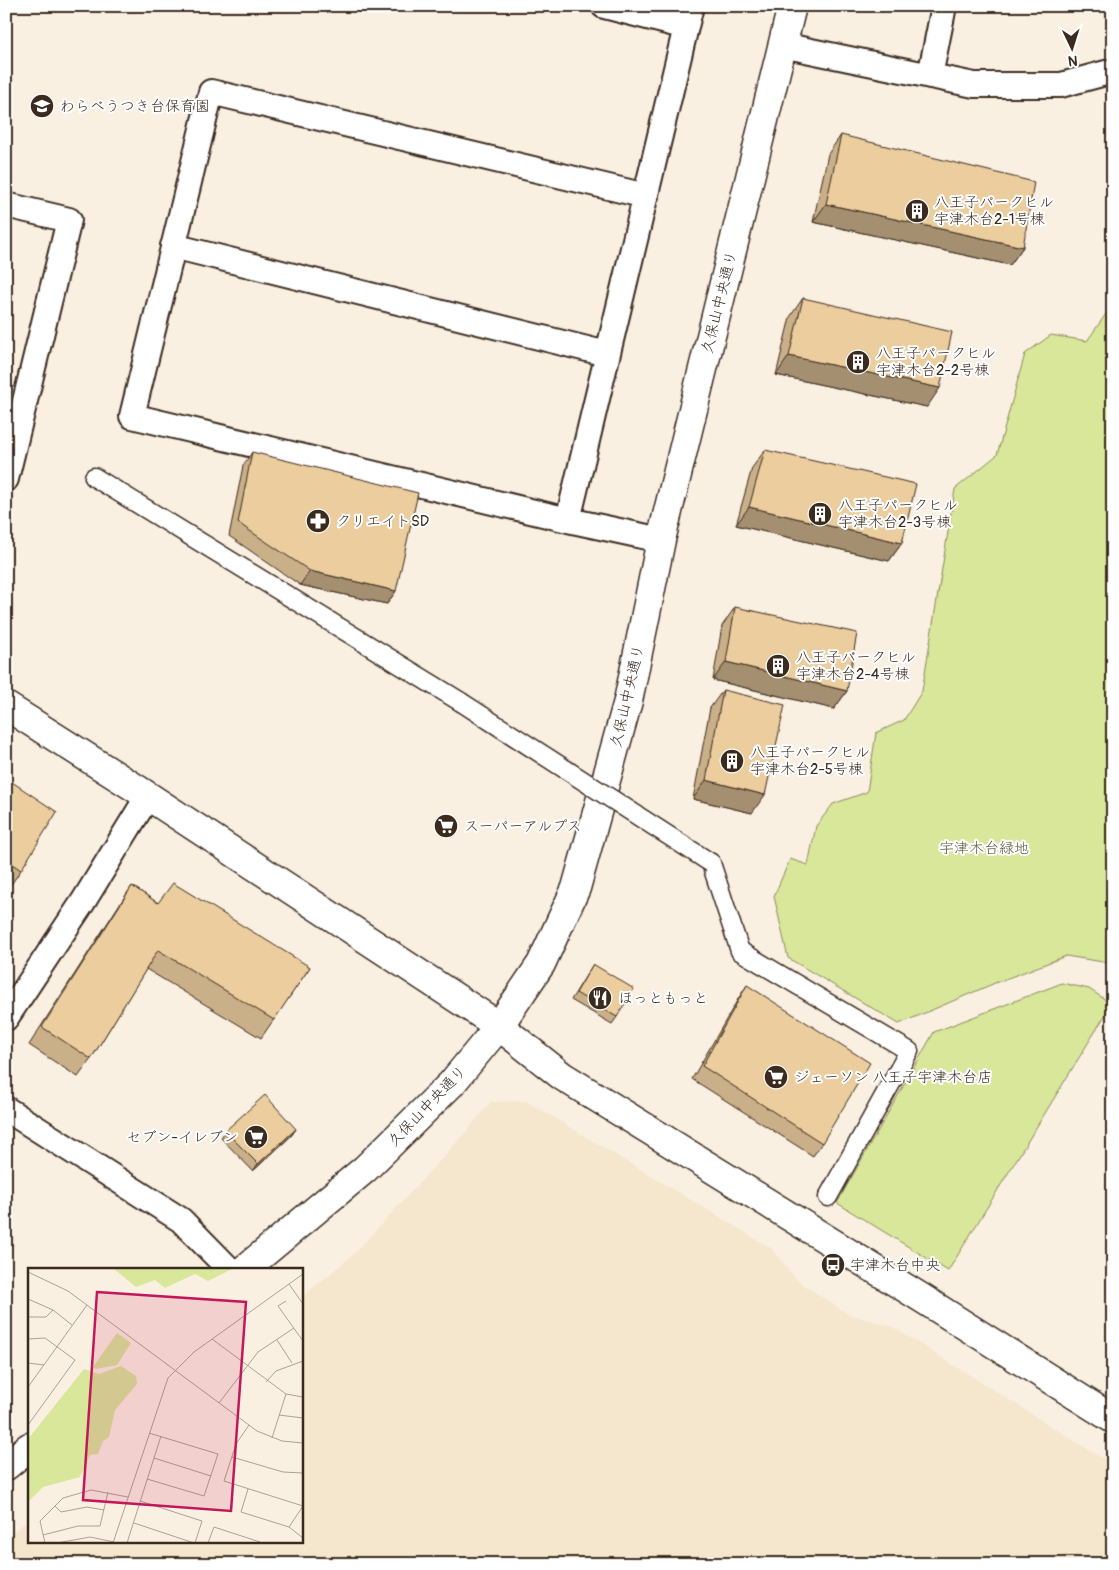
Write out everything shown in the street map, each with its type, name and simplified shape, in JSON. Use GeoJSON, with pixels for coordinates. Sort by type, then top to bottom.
{"type":"FeatureCollection","features":[{"type":"Feature","properties":{"kind":"street"},"geometry":{"type":"LineString","coordinates":[[568,520],[689,17],[604,6]]}},
{"type":"Feature","properties":{"kind":"street","name":"久保山中央通り"},"geometry":{"type":"LineString","coordinates":[[246,1268],[365,1169],[452,1083],[498,1026],[541,964],[576,888],[628,700],[661,540],[792,6]]}},
{"type":"Feature","properties":{"kind":"street"},"geometry":{"type":"LineString","coordinates":[[930,76],[944,6]]}},
{"type":"Feature","properties":{"kind":"street"},"geometry":{"type":"LineString","coordinates":[[782,45],[974,85],[1061,85],[1113,71]]}},
{"type":"Feature","properties":{"kind":"street"},"geometry":{"type":"LineString","coordinates":[[646,196],[211,92],[132,416],[568,520],[661,540]]}},
{"type":"Feature","properties":{"kind":"street"},"geometry":{"type":"LineString","coordinates":[[6,204],[69,220],[16,398],[6,479]]}},
{"type":"Feature","properties":{"kind":"street"},"geometry":{"type":"LineString","coordinates":[[173,246],[608,354]]}},
{"type":"Feature","properties":{"kind":"street"},"geometry":{"type":"LineString","coordinates":[[94,476],[460,702],[711,863],[740,951],[910,1051],[828,1197]]}},
{"type":"Feature","properties":{"kind":"street"},"geometry":{"type":"LineString","coordinates":[[6,706],[148,796],[498,1026],[562,1076],[920,1297],[1113,1419]]}},
{"type":"Feature","properties":{"kind":"street"},"geometry":{"type":"LineString","coordinates":[[6,1018],[83,902],[148,796]]}},
{"type":"Feature","properties":{"kind":"street"},"geometry":{"type":"LineString","coordinates":[[6,1109],[181,1220],[227,1268]]}},
{"type":"Feature","properties":{"kind":"street"},"geometry":{"type":"LineString","coordinates":[[6,1466],[28,1449]]}},
{"type":"Feature","properties":{"kind":"shaded area"},"geometry":{"type":"Polygon","coordinates":[[[526,1101],[771,1248],[798,1281],[848,1314],[891,1326],[1113,1465],[1113,1564],[6,1564],[6,1537],[28,1521],[28,1542],[302,1542],[302,1297],[355,1253],[467,1131],[491,1102],[526,1101]]]}},
{"type":"Feature","properties":{"kind":"green space","name":"宇津木台緑地"},"geometry":{"type":"Polygon","coordinates":[[[1113,304],[1113,965],[1066,956],[995,983],[899,1024],[788,958],[774,896],[790,859],[808,865],[816,826],[833,804],[867,792],[876,733],[904,720],[922,691],[955,489],[997,455],[1025,354],[1051,335],[1087,341],[1113,304]]]}},
{"type":"Feature","properties":{"kind":"green space"},"geometry":{"type":"Polygon","coordinates":[[[1062,983],[1089,989],[1112,1004],[948,1271],[837,1203],[934,1032],[1062,983]]]}},
{"type":"Feature","properties":{"kind":"building","name":"八王子パークヒル 宇津木台2-1号棟"},"geometry":{"type":"Polygon","coordinates":[[[841,135],[1034,182],[1023,247],[826,204],[841,135]]]}},
{"type":"Feature","properties":{"kind":"building","name":"八王子パークヒル 宇津木台2-2号棟"},"geometry":{"type":"Polygon","coordinates":[[[803,298],[952,332],[940,388],[789,356],[803,298]]]}},
{"type":"Feature","properties":{"kind":"building","name":"八王子パークヒル 宇津木台2-3号棟"},"geometry":{"type":"Polygon","coordinates":[[[765,450],[916,484],[902,543],[749,507],[765,450]]]}},
{"type":"Feature","properties":{"kind":"building","name":"クリエイトSD"},"geometry":{"type":"Polygon","coordinates":[[[252,452],[418,493],[396,591],[310,571],[238,523],[252,452]]]}},
{"type":"Feature","properties":{"kind":"building"},"geometry":{"type":"Polygon","coordinates":[[[735,607],[857,633],[847,691],[726,662],[735,607]]]}},
{"type":"Feature","properties":{"kind":"building","name":"八王子パークヒル 宇津木台2-5号棟"},"geometry":{"type":"Polygon","coordinates":[[[723,690],[785,705],[765,795],[706,780],[723,690]]]}},
{"type":"Feature","properties":{"kind":"building"},"geometry":{"type":"Polygon","coordinates":[[[6,778],[57,812],[21,870],[6,860],[6,778]]]}},
{"type":"Feature","properties":{"kind":"building"},"geometry":{"type":"Polygon","coordinates":[[[173,883],[310,967],[274,1020],[158,950],[91,1059],[42,1027],[132,886],[158,903],[173,883]]]}},
{"type":"Feature","properties":{"kind":"building","name":"ほっともっと"},"geometry":{"type":"Polygon","coordinates":[[[593,964],[634,989],[617,1017],[576,993],[593,964]]]}},
{"type":"Feature","properties":{"kind":"building","name":"ジェーソン 八王子宇津木台店"},"geometry":{"type":"Polygon","coordinates":[[[747,985],[870,1063],[822,1143],[702,1066],[747,985]]]}},
{"type":"Feature","properties":{"kind":"building","name":"セブン-イレブン"},"geometry":{"type":"Polygon","coordinates":[[[265,1095],[296,1129],[258,1164],[225,1131],[265,1095]]]}},
{"type":"Feature","properties":{"kind":"place","name":"わらべうつき台保育園"},"geometry":{"type":"Point","coordinates":[42,106]}},
{"type":"Feature","properties":{"kind":"place","name":"八王子パークヒル 宇津木台2-1号棟"},"geometry":{"type":"Point","coordinates":[917,211]}},
{"type":"Feature","properties":{"kind":"place","name":"八王子パークヒル 宇津木台2-2号棟"},"geometry":{"type":"Point","coordinates":[858,362]}},
{"type":"Feature","properties":{"kind":"place","name":"八王子パークヒル 宇津木台2-3号棟"},"geometry":{"type":"Point","coordinates":[820,514]}},
{"type":"Feature","properties":{"kind":"place","name":"クリエイトSD"},"geometry":{"type":"Point","coordinates":[318,521]}},
{"type":"Feature","properties":{"kind":"place","name":"八王子パークヒル 宇津木台2-4号棟"},"geometry":{"type":"Point","coordinates":[778,666]}},
{"type":"Feature","properties":{"kind":"place","name":"八王子パークヒル 宇津木台2-5号棟"},"geometry":{"type":"Point","coordinates":[732,761]}},
{"type":"Feature","properties":{"kind":"place","name":"スーパーアルプス"},"geometry":{"type":"Point","coordinates":[446,826]}},
{"type":"Feature","properties":{"kind":"place","name":"ほっともっと"},"geometry":{"type":"Point","coordinates":[600,998]}},
{"type":"Feature","properties":{"kind":"place","name":"ジェーソン 八王子宇津木台店"},"geometry":{"type":"Point","coordinates":[776,1077]}},
{"type":"Feature","properties":{"kind":"place","name":"セブン-イレブン"},"geometry":{"type":"Point","coordinates":[256,1137]}},
{"type":"Feature","properties":{"kind":"place","name":"宇津木台中央"},"geometry":{"type":"Point","coordinates":[833,1265]}}]}
